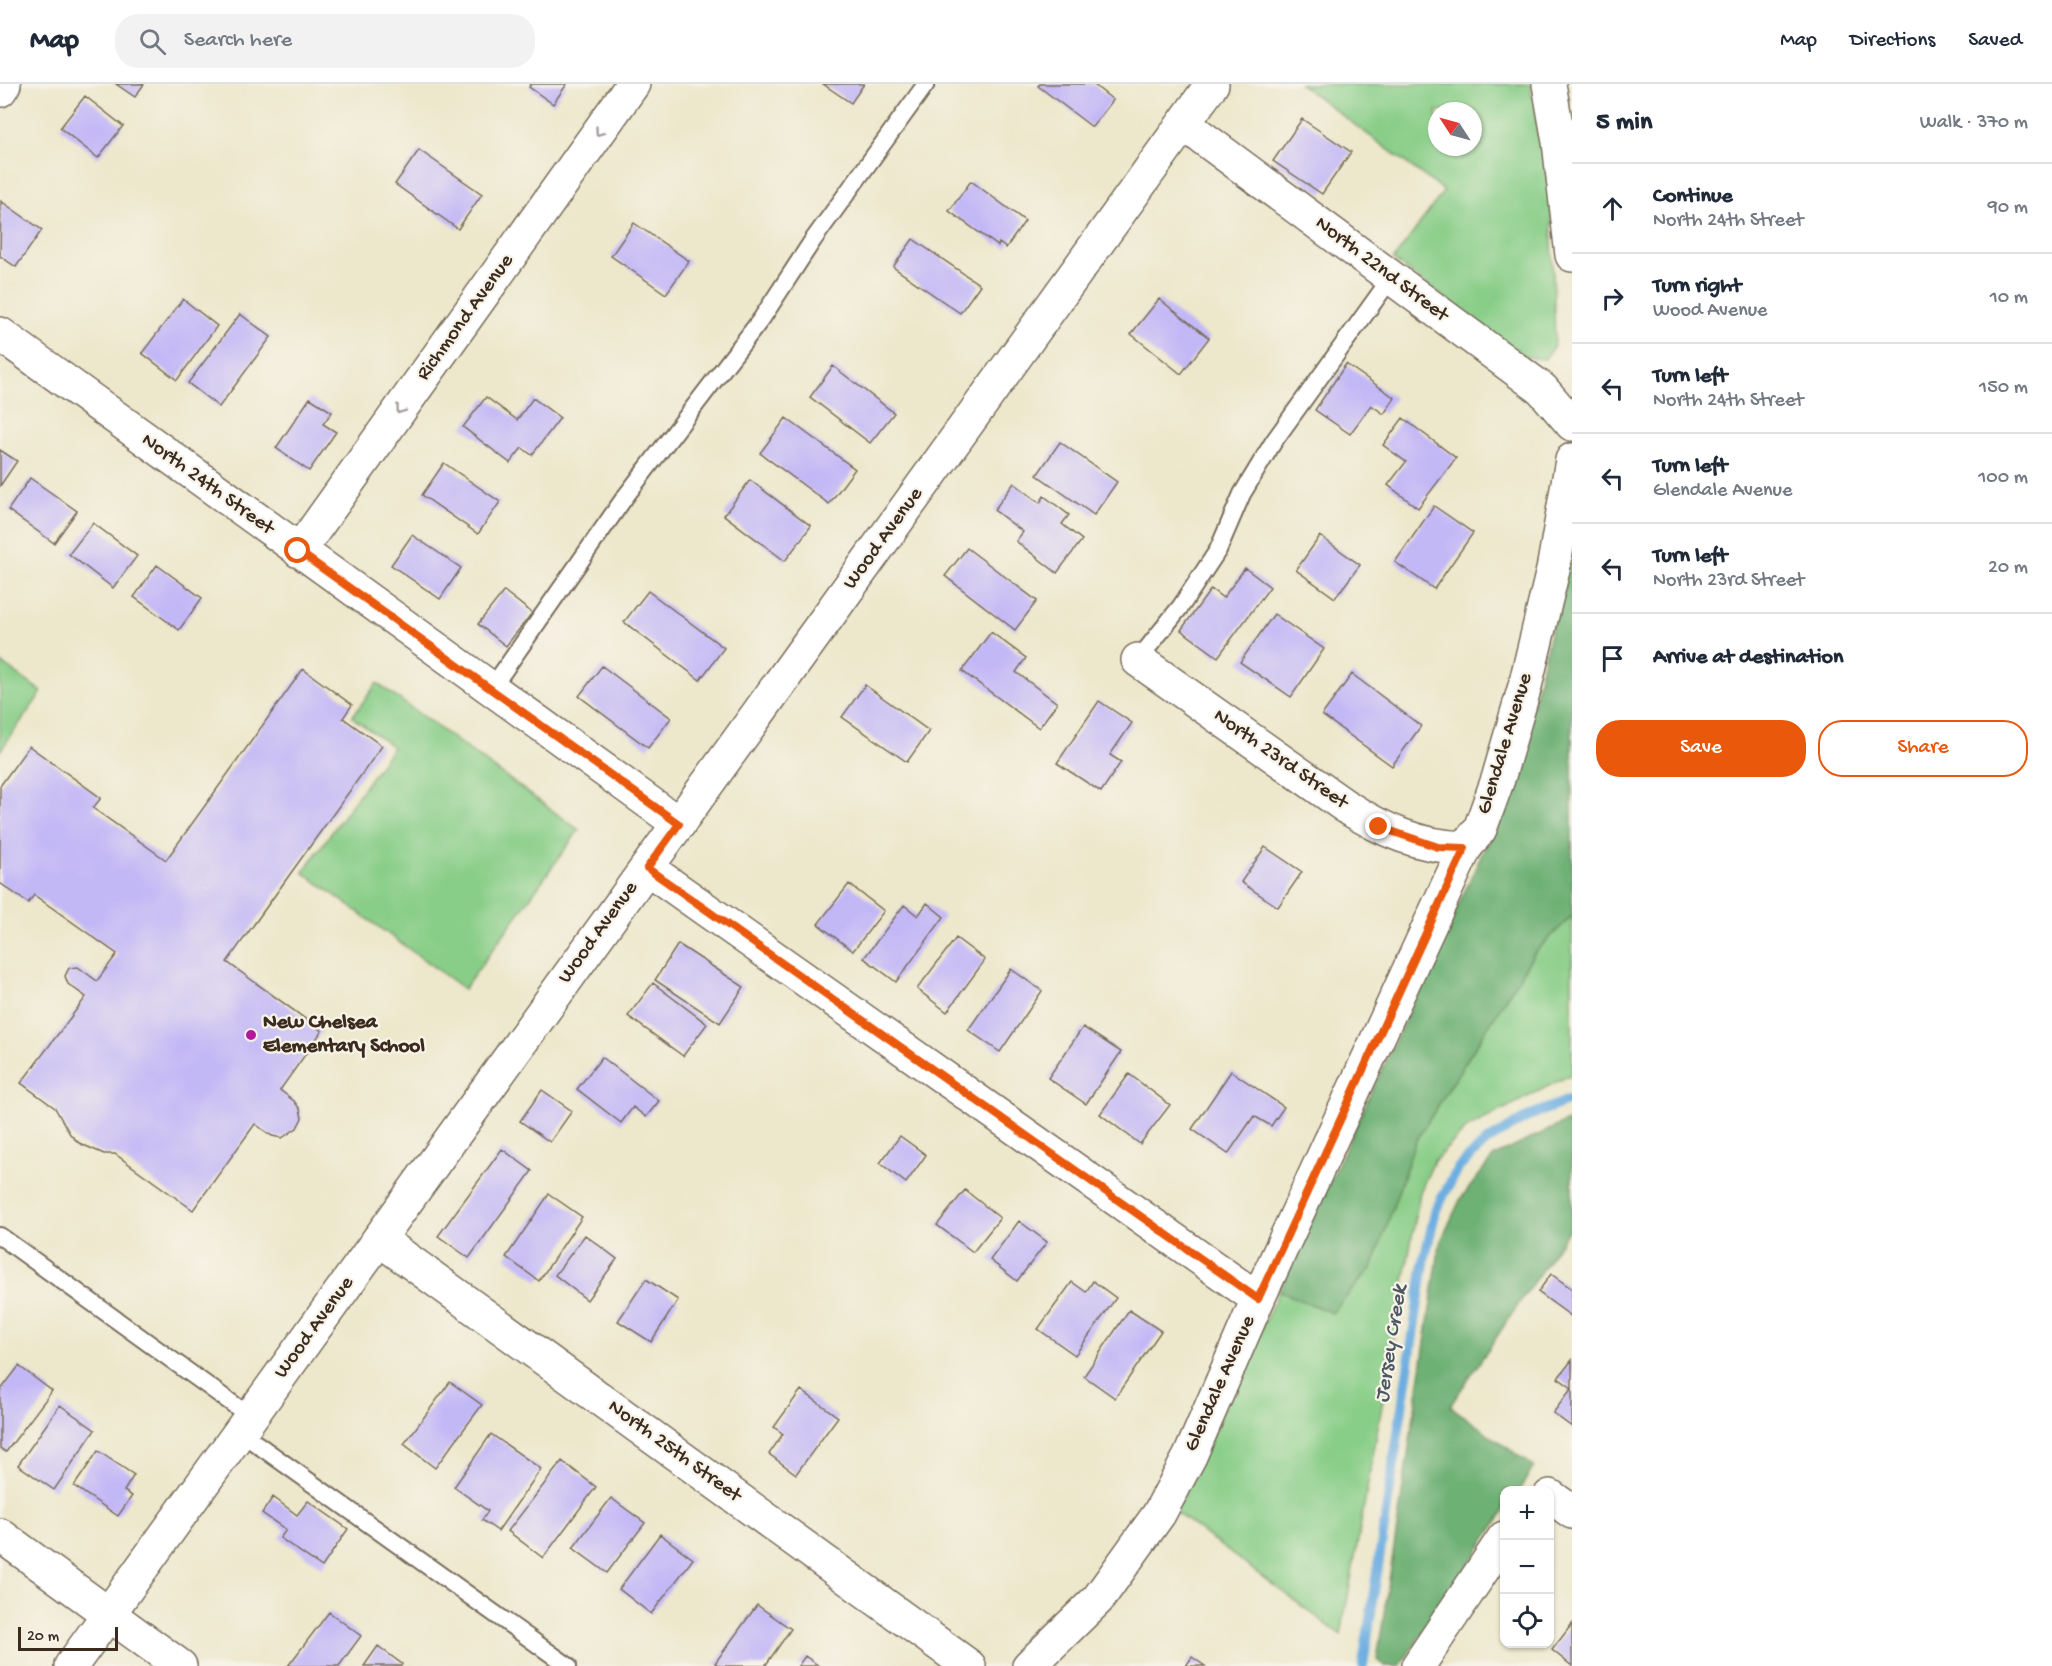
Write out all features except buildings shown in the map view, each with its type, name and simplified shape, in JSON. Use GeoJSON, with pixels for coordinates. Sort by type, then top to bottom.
{"type":"FeatureCollection","features":[{"type":"Feature","properties":{"kind":"street"},"geometry":{"type":"LineString","coordinates":[[0,90],[4,84]]}},
{"type":"Feature","properties":{"kind":"street","name":"Richmond Avenue"},"geometry":{"type":"LineString","coordinates":[[298,551],[633,84]]}},
{"type":"Feature","properties":{"kind":"street","name":"Wood Avenue"},"geometry":{"type":"LineString","coordinates":[[70,1666],[1212,84]]}},
{"type":"Feature","properties":{"kind":"street"},"geometry":{"type":"LineString","coordinates":[[1549,84],[1559,142],[1572,255]]}},
{"type":"Feature","properties":{"kind":"street","name":"North 22nd Street"},"geometry":{"type":"LineString","coordinates":[[1184,124],[1542,389],[1572,424]]}},
{"type":"Feature","properties":{"kind":"street","name":"North 24th Street"},"geometry":{"type":"LineString","coordinates":[[0,334],[679,824]]}},
{"type":"Feature","properties":{"kind":"street","name":"Glendale Avenue"},"geometry":{"type":"LineString","coordinates":[[1029,1666],[1098,1599],[1159,1514],[1190,1456],[1258,1299],[1465,848],[1480,829],[1498,779],[1522,696],[1552,570],[1572,460]]}},
{"type":"Feature","properties":{"kind":"street","name":"North 23rd Street"},"geometry":{"type":"LineString","coordinates":[[1138,660],[1345,806],[1379,827],[1438,847],[1465,848]]}},
{"type":"Feature","properties":{"kind":"street"},"geometry":{"type":"LineString","coordinates":[[647,868],[1258,1299]]}},
{"type":"Feature","properties":{"kind":"street","name":"North 25th Street"},"geometry":{"type":"LineString","coordinates":[[379,1239],[969,1666]]}},
{"type":"Feature","properties":{"kind":"street"},"geometry":{"type":"LineString","coordinates":[[1554,1499],[1572,1512]]}},
{"type":"Feature","properties":{"kind":"street"},"geometry":{"type":"LineString","coordinates":[[0,1536],[180,1666]]}},
{"type":"Feature","properties":{"kind":"street"},"geometry":{"type":"LineString","coordinates":[[1418,1666],[1503,1540]]}},
{"type":"Feature","properties":{"kind":"lane"},"geometry":{"type":"LineString","coordinates":[[491,689],[625,497],[762,318],[813,240],[926,84]]}},
{"type":"Feature","properties":{"kind":"lane"},"geometry":{"type":"LineString","coordinates":[[1138,660],[1181,606],[1218,550],[1242,494],[1274,441],[1391,278]]}},
{"type":"Feature","properties":{"kind":"lane"},"geometry":{"type":"LineString","coordinates":[[0,1236],[245,1424],[568,1666]]}},
{"type":"Feature","properties":{"kind":"green space"},"geometry":{"type":"Polygon","coordinates":[[[1300,84],[1530,84],[1551,199],[1555,344],[1545,359],[1526,357],[1393,260],[1444,191],[1300,84]]]}},
{"type":"Feature","properties":{"kind":"green space"},"geometry":{"type":"Polygon","coordinates":[[[1572,541],[1572,916],[1535,952],[1415,1142],[1373,1266],[1332,1313],[1279,1291],[1513,787],[1572,541]]]}},
{"type":"Feature","properties":{"kind":"green space"},"geometry":{"type":"Polygon","coordinates":[[[0,662],[42,692],[0,751],[0,662]]]}},
{"type":"Feature","properties":{"kind":"green space"},"geometry":{"type":"Polygon","coordinates":[[[377,683],[579,830],[464,989],[303,872],[393,747],[352,717],[377,683]]]}},
{"type":"Feature","properties":{"kind":"green space"},"geometry":{"type":"Polygon","coordinates":[[[1572,916],[1572,1074],[1467,1128],[1434,1161],[1420,1192],[1341,1635],[1175,1512],[1279,1291],[1332,1313],[1375,1257],[1415,1142],[1535,952],[1572,916]]]}},
{"type":"Feature","properties":{"kind":"green space"},"geometry":{"type":"Polygon","coordinates":[[[1572,1119],[1572,1225],[1450,1406],[1534,1467],[1522,1486],[1500,1486],[1500,1518],[1400,1666],[1385,1666],[1377,1660],[1440,1243],[1460,1200],[1494,1156],[1572,1119]]]}},
{"type":"Feature","properties":{"kind":"waterway","name":"Jersey Creek"},"geometry":{"type":"LineString","coordinates":[[1363,1665],[1425,1256],[1436,1209],[1459,1167],[1487,1141],[1531,1115],[1572,1099]]}},
{"type":"Feature","properties":{"kind":"place","name":"New Chelsea Elementary School"},"geometry":{"type":"Point","coordinates":[251,1035]}},
{"type":"Feature","properties":{"kind":"route"},"geometry":{"type":"LineString","coordinates":[[298,551],[679,824],[647,868],[1258,1299],[1465,848],[1438,847],[1379,827]]}}]}
